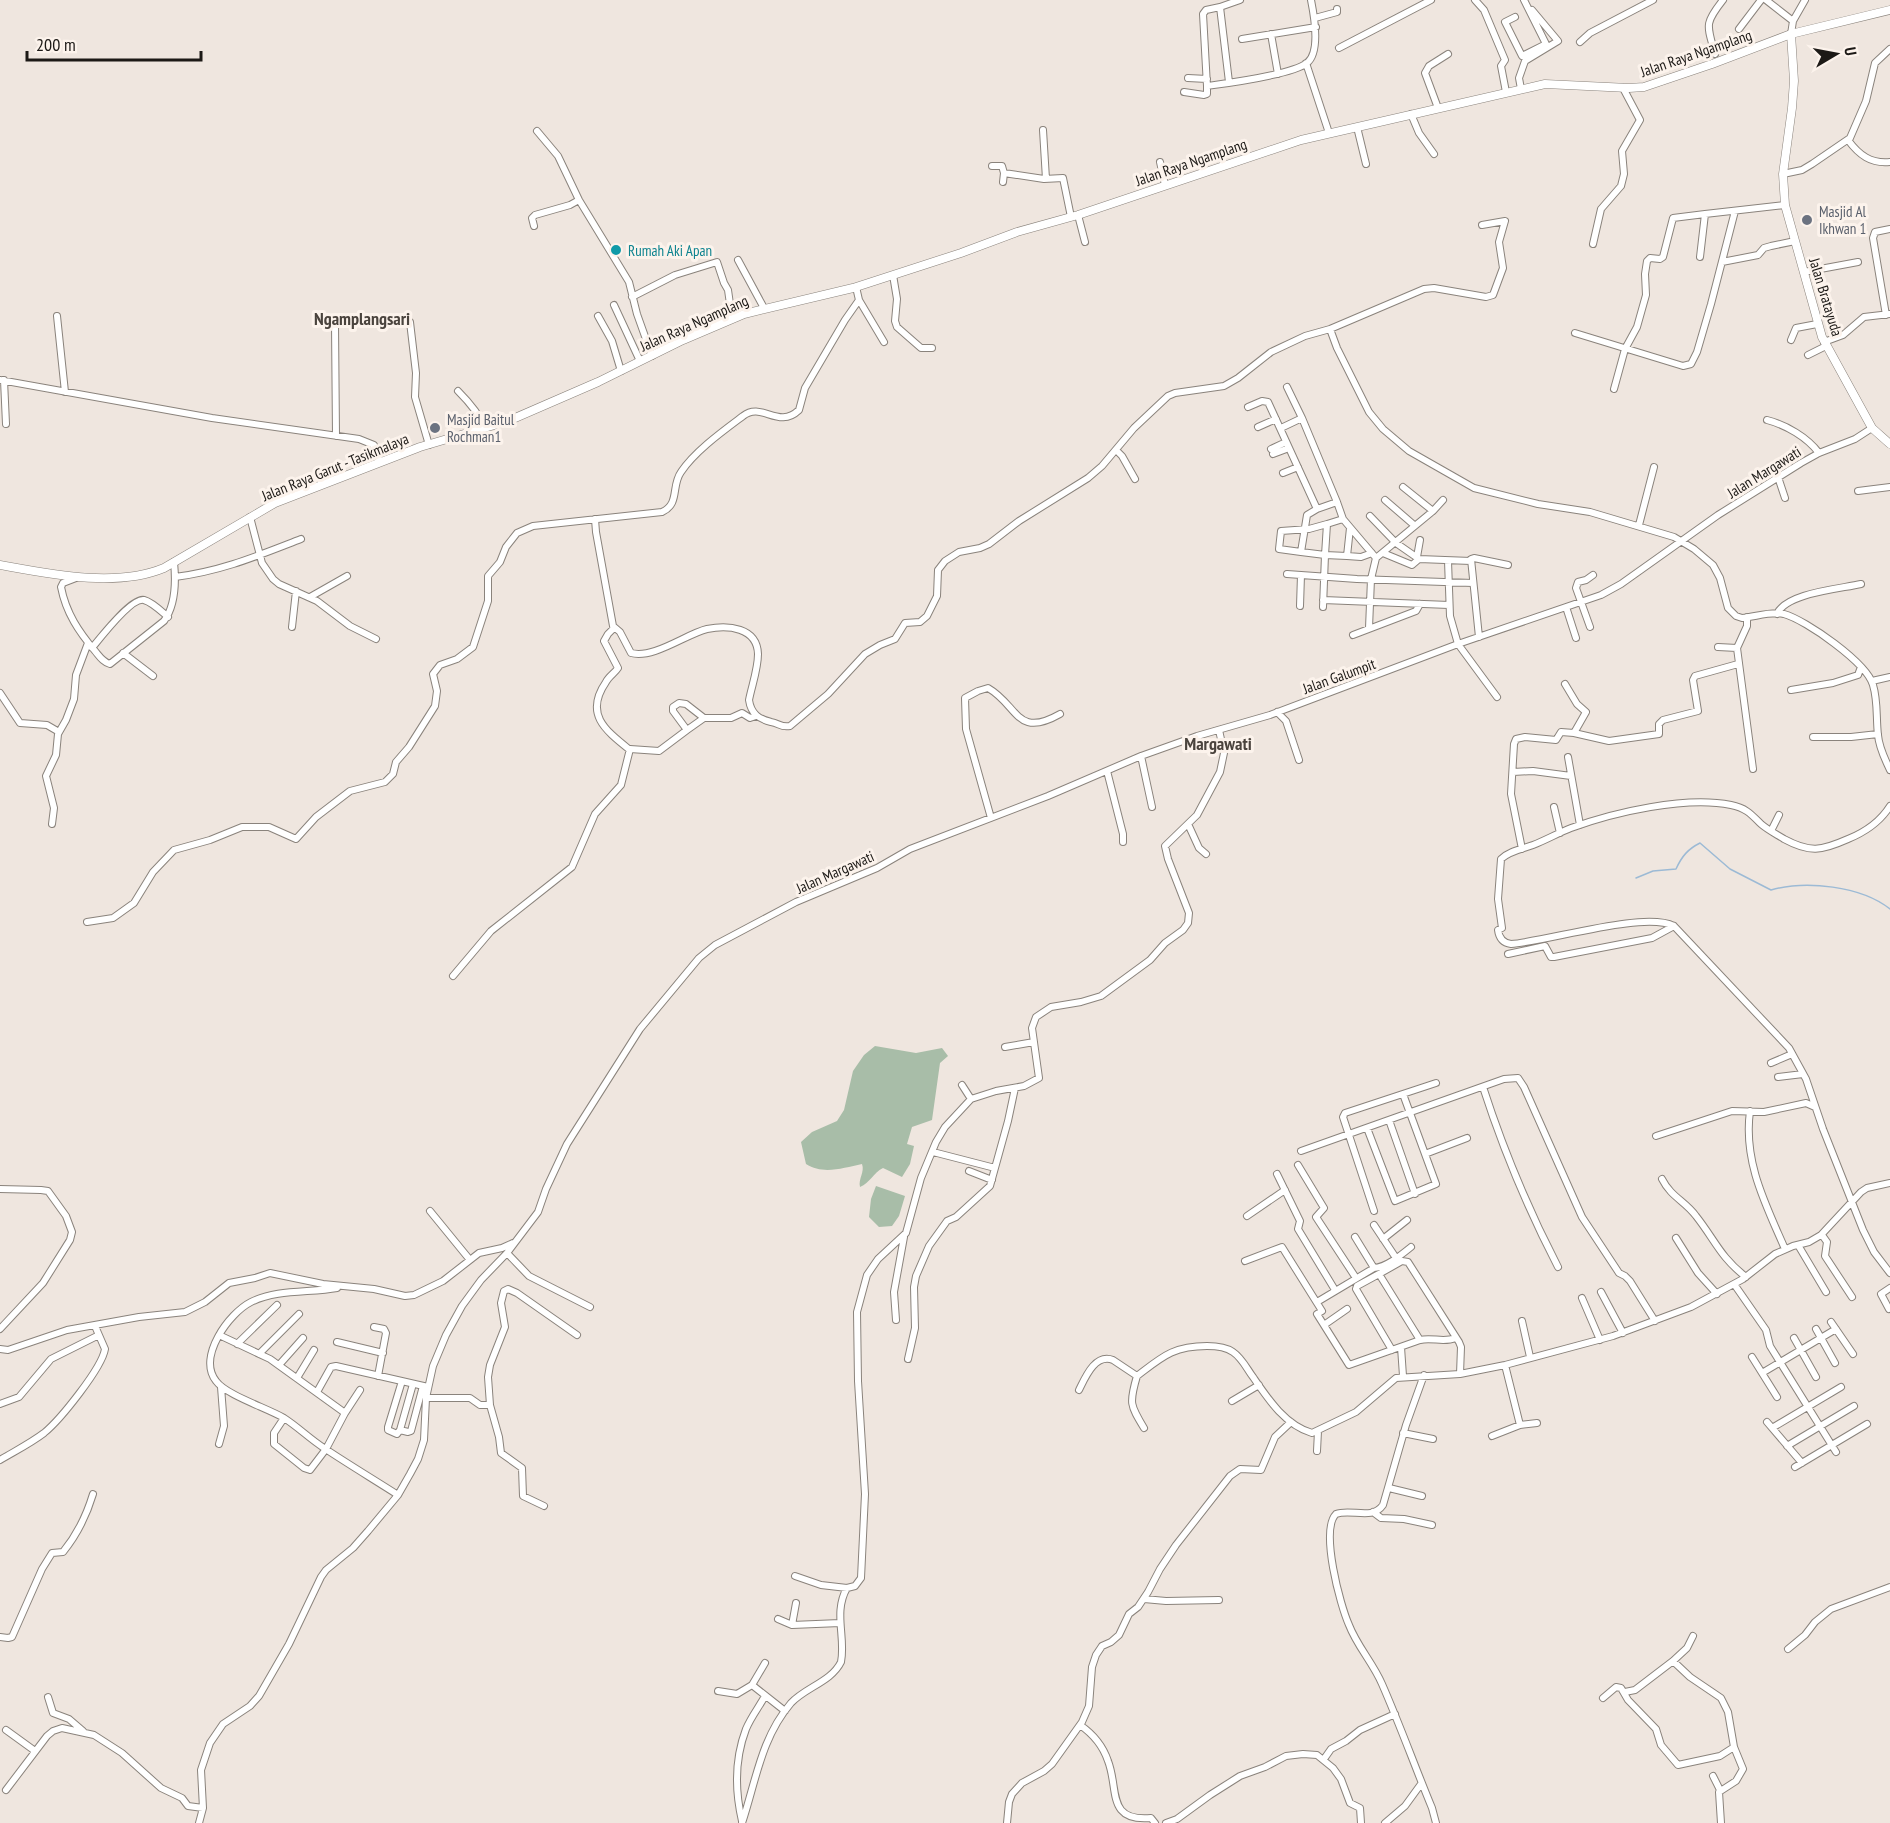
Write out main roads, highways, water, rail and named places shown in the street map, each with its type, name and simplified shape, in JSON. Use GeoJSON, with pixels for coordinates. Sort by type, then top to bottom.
{"type":"FeatureCollection","features":[{"type":"Feature","properties":{"kind":"main road","name":"Jalan Raya Ngamplang"},"geometry":{"type":"LineString","coordinates":[[612,375],[732,318],[764,308],[852,288],[1250,156],[1329,133],[1530,86],[1576,84],[1637,88],[1661,82],[1791,34],[1890,10]]}},
{"type":"Feature","properties":{"kind":"main road","name":"Jalan Bratayuda"},"geometry":{"type":"LineString","coordinates":[[1791,34],[1794,68],[1793,99],[1782,174],[1785,205],[1817,324],[1825,344],[1872,428],[1890,444]]}},
{"type":"Feature","properties":{"kind":"main road","name":"Jalan Raya Garut - Tasikmalaya"},"geometry":{"type":"LineString","coordinates":[[0,565],[80,576],[126,578],[159,570],[275,503],[380,462],[521,416],[612,375]]}},
{"type":"Feature","properties":{"kind":"waterway"},"geometry":{"type":"LineString","coordinates":[[1636,878],[1653,871],[1676,869],[1686,853],[1700,843],[1730,869],[1771,890],[1800,886],[1833,887],[1864,895],[1890,909]]}},
{"type":"Feature","properties":{"kind":"place","name":"Masjid Al Ikhwan 1"},"geometry":{"type":"Point","coordinates":[1807,220]}},
{"type":"Feature","properties":{"kind":"place","name":"Rumah Aki Apan"},"geometry":{"type":"Point","coordinates":[616,250]}},
{"type":"Feature","properties":{"kind":"place","name":"Masjid Baitul Rochman1"},"geometry":{"type":"Point","coordinates":[435,428]}},
{"type":"Feature","properties":{"kind":"district","name":"Ngamplangsari"},"geometry":{"type":"Point","coordinates":[362,318]}},
{"type":"Feature","properties":{"kind":"district","name":"Margawati"},"geometry":{"type":"Point","coordinates":[1218,743]}}]}
